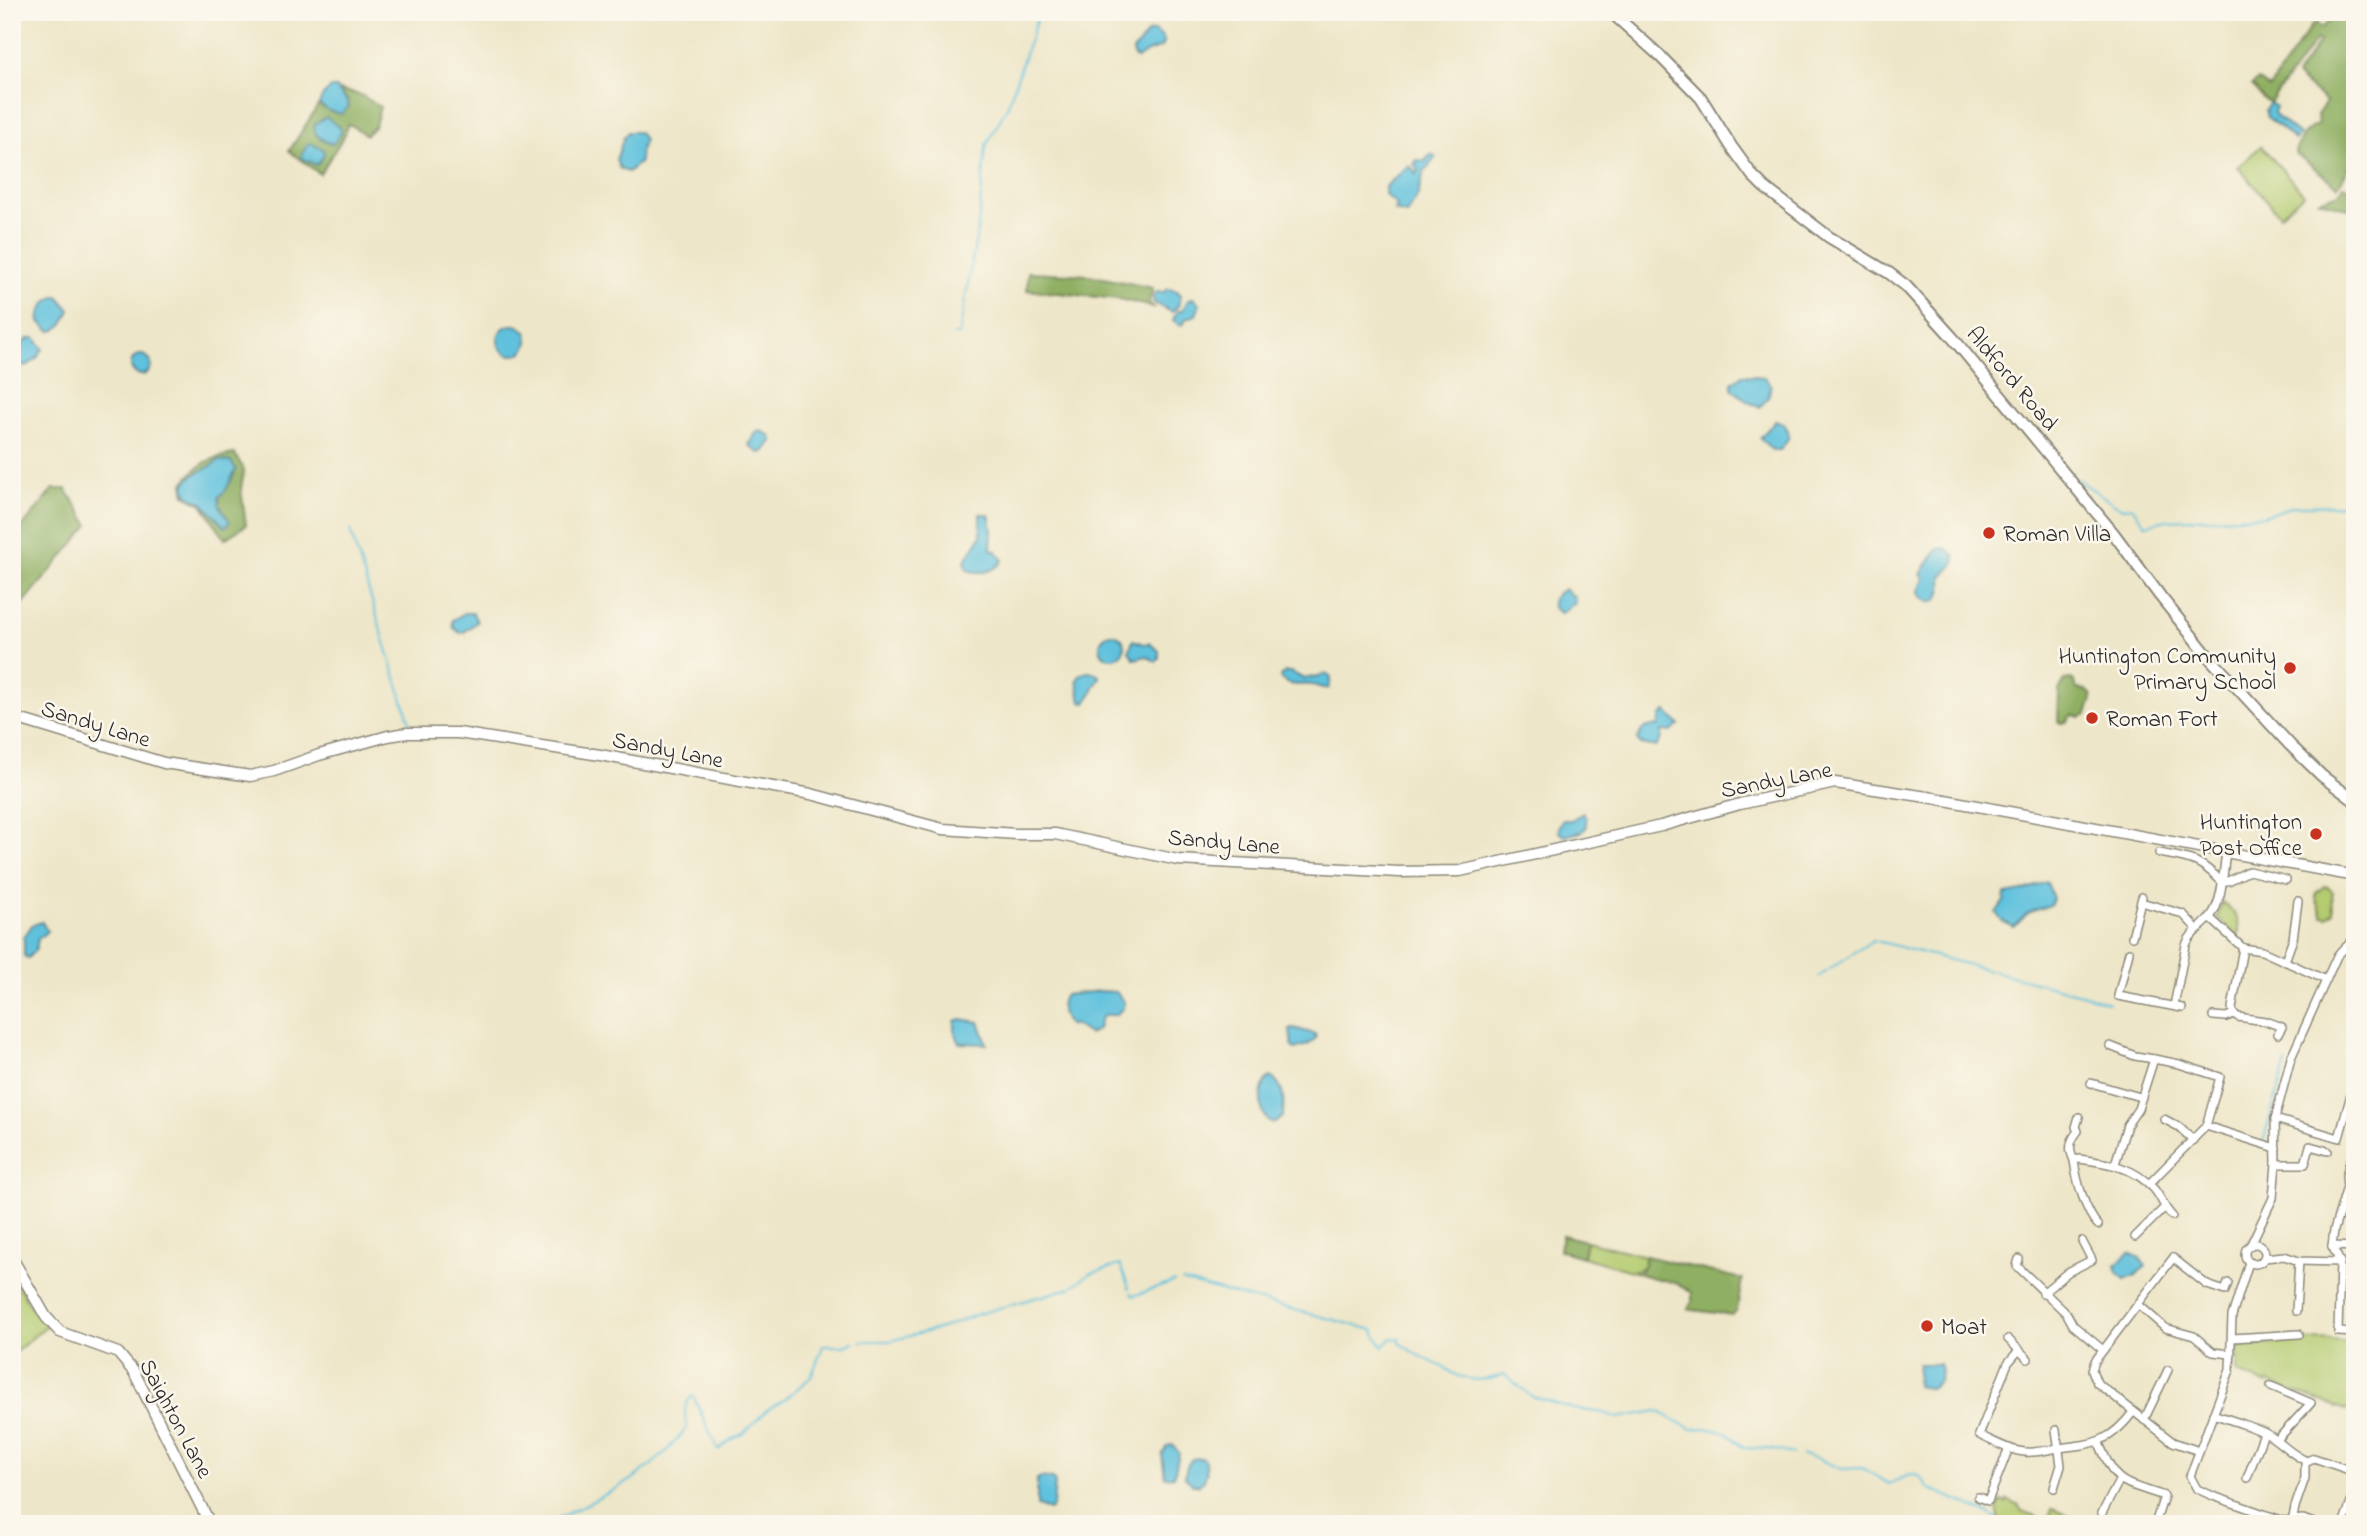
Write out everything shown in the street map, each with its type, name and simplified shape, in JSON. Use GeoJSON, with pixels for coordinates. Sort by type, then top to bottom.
{"type":"FeatureCollection","features":[{"type":"Feature","properties":{"kind":"main road","name":"Aldford Road"},"geometry":{"type":"LineString","coordinates":[[1611,12],[1701,98],[1731,146],[1764,187],[1829,237],[1906,286],[1952,337],[2106,523],[2185,629],[2290,745],[2322,776],[2355,801]]}},
{"type":"Feature","properties":{"kind":"street","name":"Sandy Lane"},"geometry":{"type":"LineString","coordinates":[[12,717],[164,764],[250,776],[388,736],[407,733],[458,733],[600,755],[811,794],[943,829],[1055,834],[1191,861],[1399,872],[1460,871],[1661,826],[1741,804],[1835,783],[1947,800],[2355,876]]}},
{"type":"Feature","properties":{"kind":"street"},"geometry":{"type":"LineString","coordinates":[[2129,951],[2117,999],[2178,1007],[2186,945],[2189,936],[2210,918],[2216,909],[2227,852]]}},
{"type":"Feature","properties":{"kind":"street"},"geometry":{"type":"LineString","coordinates":[[2159,853],[2195,860],[2205,865],[2221,881]]}},
{"type":"Feature","properties":{"kind":"street"},"geometry":{"type":"LineString","coordinates":[[2221,881],[2249,871],[2286,880]]}},
{"type":"Feature","properties":{"kind":"street"},"geometry":{"type":"LineString","coordinates":[[2132,937],[2142,899],[2183,914],[2197,929]]}},
{"type":"Feature","properties":{"kind":"street"},"geometry":{"type":"LineString","coordinates":[[2285,961],[2294,939],[2298,901]]}},
{"type":"Feature","properties":{"kind":"street"},"geometry":{"type":"LineString","coordinates":[[2210,918],[2243,948],[2262,951],[2326,980]]}},
{"type":"Feature","properties":{"kind":"street"},"geometry":{"type":"LineString","coordinates":[[2251,1263],[2245,1254],[2253,1245],[2273,1198],[2276,1164],[2275,1119],[2291,1058],[2337,956],[2355,938]]}},
{"type":"Feature","properties":{"kind":"street"},"geometry":{"type":"LineString","coordinates":[[2243,948],[2232,1008],[2234,1014],[2265,1021],[2281,1028]]}},
{"type":"Feature","properties":{"kind":"street"},"geometry":{"type":"LineString","coordinates":[[2213,1016],[2226,1017],[2234,1014]]}},
{"type":"Feature","properties":{"kind":"street"},"geometry":{"type":"LineString","coordinates":[[2113,1050],[2221,1073],[2206,1126],[2149,1185]]}},
{"type":"Feature","properties":{"kind":"street"},"geometry":{"type":"LineString","coordinates":[[2115,1164],[2127,1125],[2138,1109],[2154,1059]]}},
{"type":"Feature","properties":{"kind":"street"},"geometry":{"type":"LineString","coordinates":[[2275,1119],[2344,1139],[2355,1080]]}},
{"type":"Feature","properties":{"kind":"street"},"geometry":{"type":"LineString","coordinates":[[2091,1083],[2140,1097]]}},
{"type":"Feature","properties":{"kind":"street"},"geometry":{"type":"LineString","coordinates":[[2079,1117],[2076,1127],[2078,1131],[2071,1140],[2070,1148],[2082,1195],[2091,1217],[2098,1225]]}},
{"type":"Feature","properties":{"kind":"street"},"geometry":{"type":"LineString","coordinates":[[2168,1122],[2193,1140]]}},
{"type":"Feature","properties":{"kind":"street"},"geometry":{"type":"LineString","coordinates":[[2206,1126],[2276,1148]]}},
{"type":"Feature","properties":{"kind":"street"},"geometry":{"type":"LineString","coordinates":[[2276,1164],[2305,1164],[2310,1146],[2328,1151]]}},
{"type":"Feature","properties":{"kind":"street"},"geometry":{"type":"LineString","coordinates":[[2352,1159],[2332,1246],[2340,1262],[2336,1322],[2338,1332],[2355,1332]]}},
{"type":"Feature","properties":{"kind":"street"},"geometry":{"type":"LineString","coordinates":[[2074,1160],[2115,1164],[2132,1171],[2156,1191],[2164,1208],[2172,1216]]}},
{"type":"Feature","properties":{"kind":"street"},"geometry":{"type":"LineString","coordinates":[[2140,1235],[2164,1208]]}},
{"type":"Feature","properties":{"kind":"street"},"geometry":{"type":"LineString","coordinates":[[2043,1293],[2068,1272],[2093,1263],[2082,1241]]}},
{"type":"Feature","properties":{"kind":"street"},"geometry":{"type":"LineString","coordinates":[[2253,1245],[2263,1249],[2265,1257]]}},
{"type":"Feature","properties":{"kind":"street"},"geometry":{"type":"LineString","coordinates":[[2332,1246],[2355,1247]]}},
{"type":"Feature","properties":{"kind":"street"},"geometry":{"type":"LineString","coordinates":[[2180,1249],[2103,1350],[2092,1370],[2097,1384],[2133,1412],[2173,1442],[2199,1451]]}},
{"type":"Feature","properties":{"kind":"street"},"geometry":{"type":"LineString","coordinates":[[2316,1524],[2303,1519],[2284,1521],[2197,1489],[2190,1476],[2231,1370],[2232,1316],[2251,1263],[2265,1257],[2284,1256],[2299,1262],[2340,1262]]}},
{"type":"Feature","properties":{"kind":"street","name":"Saighton Lane"},"geometry":{"type":"LineString","coordinates":[[12,1258],[46,1317],[60,1332],[118,1353],[134,1372],[210,1524]]}},
{"type":"Feature","properties":{"kind":"street"},"geometry":{"type":"LineString","coordinates":[[2174,1258],[2224,1295],[2228,1283]]}},
{"type":"Feature","properties":{"kind":"street"},"geometry":{"type":"LineString","coordinates":[[2296,1311],[2299,1262]]}},
{"type":"Feature","properties":{"kind":"street"},"geometry":{"type":"LineString","coordinates":[[2017,1266],[2067,1314],[2073,1325],[2103,1350]]}},
{"type":"Feature","properties":{"kind":"street"},"geometry":{"type":"LineString","coordinates":[[2139,1305],[2165,1328],[2194,1336],[2213,1352],[2231,1354]]}},
{"type":"Feature","properties":{"kind":"street"},"geometry":{"type":"LineString","coordinates":[[2232,1338],[2299,1334]]}},
{"type":"Feature","properties":{"kind":"street"},"geometry":{"type":"LineString","coordinates":[[2008,1339],[2028,1359]]}},
{"type":"Feature","properties":{"kind":"street"},"geometry":{"type":"LineString","coordinates":[[2019,1350],[2008,1363],[1975,1434],[2025,1452],[2099,1443],[2116,1432],[2133,1412]]}},
{"type":"Feature","properties":{"kind":"street"},"geometry":{"type":"LineString","coordinates":[[2144,1420],[2160,1377],[2168,1370]]}},
{"type":"Feature","properties":{"kind":"street"},"geometry":{"type":"LineString","coordinates":[[2271,1387],[2314,1399],[2277,1440]]}},
{"type":"Feature","properties":{"kind":"street"},"geometry":{"type":"LineString","coordinates":[[2213,1414],[2264,1433],[2277,1440],[2295,1457],[2306,1461],[2314,1458],[2355,1472]]}},
{"type":"Feature","properties":{"kind":"street"},"geometry":{"type":"LineString","coordinates":[[2054,1488],[2061,1458],[2056,1430]]}},
{"type":"Feature","properties":{"kind":"street"},"geometry":{"type":"LineString","coordinates":[[2247,1478],[2264,1433]]}},
{"type":"Feature","properties":{"kind":"street"},"geometry":{"type":"LineString","coordinates":[[2099,1443],[2109,1468],[2119,1480],[2166,1492],[2164,1510],[2155,1524]]}},
{"type":"Feature","properties":{"kind":"street"},"geometry":{"type":"LineString","coordinates":[[1978,1497],[1992,1503],[2009,1448]]}},
{"type":"Feature","properties":{"kind":"street"},"geometry":{"type":"LineString","coordinates":[[2293,1522],[2305,1478],[2306,1461]]}},
{"type":"Feature","properties":{"kind":"street"},"geometry":{"type":"LineString","coordinates":[[2102,1509],[2119,1480]]}},
{"type":"Feature","properties":{"kind":"street"},"geometry":{"type":"LineString","coordinates":[[2343,1524],[2355,1492]]}},
{"type":"Feature","properties":{"kind":"green space"},"geometry":{"type":"Polygon","coordinates":[[[2337,12],[2355,12],[2355,158],[2338,186],[2296,154],[2303,136],[2318,125],[2317,115],[2326,102],[2296,76],[2319,42],[2316,40],[2270,103],[2252,86],[2258,80],[2269,88],[2311,26],[2316,23],[2322,28],[2337,12]]]}},
{"type":"Feature","properties":{"kind":"green space"},"geometry":{"type":"Polygon","coordinates":[[[339,90],[361,95],[380,107],[375,126],[366,135],[347,125],[345,134],[320,174],[289,151],[319,104],[322,108],[348,101],[339,90]]]}},
{"type":"Feature","properties":{"kind":"green space"},"geometry":{"type":"Polygon","coordinates":[[[2261,146],[2304,194],[2280,215],[2238,167],[2261,146]]]}},
{"type":"Feature","properties":{"kind":"green space"},"geometry":{"type":"Polygon","coordinates":[[[2344,186],[2355,189],[2355,211],[2319,200],[2339,193],[2344,186]]]}},
{"type":"Feature","properties":{"kind":"green space"},"geometry":{"type":"Polygon","coordinates":[[[1028,272],[1089,275],[1153,288],[1149,302],[1153,307],[1119,299],[1027,290],[1028,272]]]}},
{"type":"Feature","properties":{"kind":"green space"},"geometry":{"type":"Polygon","coordinates":[[[235,454],[244,470],[241,489],[246,525],[225,539],[202,504],[185,495],[183,484],[199,467],[226,455],[235,454]],[[219,460],[191,477],[192,498],[230,522],[220,506],[219,497],[235,473],[219,460]]]}},
{"type":"Feature","properties":{"kind":"green space"},"geometry":{"type":"Polygon","coordinates":[[[53,489],[66,489],[89,525],[12,617],[12,540],[53,489]]]}},
{"type":"Feature","properties":{"kind":"green space"},"geometry":{"type":"Polygon","coordinates":[[[2071,679],[2077,689],[2086,690],[2092,699],[2087,714],[2081,717],[2072,715],[2066,722],[2061,723],[2058,722],[2059,690],[2065,680],[2071,679]]]}},
{"type":"Feature","properties":{"kind":"green space"},"geometry":{"type":"Polygon","coordinates":[[[2324,886],[2332,891],[2333,912],[2327,917],[2323,916],[2316,899],[2316,893],[2324,886]]]}},
{"type":"Feature","properties":{"kind":"green space"},"geometry":{"type":"Polygon","coordinates":[[[2222,902],[2236,917],[2238,938],[2217,918],[2222,902]]]}},
{"type":"Feature","properties":{"kind":"green space"},"geometry":{"type":"Polygon","coordinates":[[[1562,1235],[1586,1241],[1582,1257],[1559,1250],[1562,1235]]]}},
{"type":"Feature","properties":{"kind":"green space"},"geometry":{"type":"Polygon","coordinates":[[[1586,1241],[1646,1256],[1643,1267],[1633,1271],[1638,1273],[1583,1257],[1586,1241]]]}},
{"type":"Feature","properties":{"kind":"green space"},"geometry":{"type":"Polygon","coordinates":[[[1646,1256],[1742,1279],[1737,1310],[1732,1315],[1688,1308],[1692,1302],[1692,1293],[1686,1288],[1638,1273],[1646,1256]]]}},
{"type":"Feature","properties":{"kind":"green space"},"geometry":{"type":"Polygon","coordinates":[[[12,1274],[46,1326],[12,1355],[12,1274]]]}},
{"type":"Feature","properties":{"kind":"green space"},"geometry":{"type":"Polygon","coordinates":[[[2320,1340],[2355,1343],[2355,1413],[2237,1373],[2238,1347],[2320,1340]]]}},
{"type":"Feature","properties":{"kind":"green space"},"geometry":{"type":"Polygon","coordinates":[[[2007,1500],[2018,1505],[2022,1511],[2048,1521],[2052,1509],[2074,1517],[2075,1524],[2003,1524],[2000,1522],[1997,1508],[2001,1501],[2006,1503],[2007,1500]]]}},
{"type":"Feature","properties":{"kind":"water"},"geometry":{"type":"Polygon","coordinates":[[[1155,31],[1163,38],[1162,46],[1137,59],[1133,51],[1149,32],[1155,31]]]}},
{"type":"Feature","properties":{"kind":"water"},"geometry":{"type":"Polygon","coordinates":[[[331,88],[336,88],[347,101],[349,106],[342,114],[329,111],[319,104],[323,95],[331,88]]]}},
{"type":"Feature","properties":{"kind":"water"},"geometry":{"type":"Polygon","coordinates":[[[2270,103],[2276,107],[2276,116],[2299,135],[2295,140],[2267,117],[2265,110],[2270,103]]]}},
{"type":"Feature","properties":{"kind":"water"},"geometry":{"type":"Polygon","coordinates":[[[326,117],[341,128],[341,133],[333,144],[322,139],[315,131],[315,124],[326,117]]]}},
{"type":"Feature","properties":{"kind":"water"},"geometry":{"type":"Polygon","coordinates":[[[628,132],[639,132],[644,140],[640,162],[628,172],[620,169],[616,160],[628,132]]]}},
{"type":"Feature","properties":{"kind":"water"},"geometry":{"type":"Polygon","coordinates":[[[309,143],[323,149],[324,155],[317,165],[302,158],[309,143]]]}},
{"type":"Feature","properties":{"kind":"water"},"geometry":{"type":"Polygon","coordinates":[[[1431,154],[1436,157],[1424,172],[1418,195],[1407,214],[1395,211],[1397,205],[1385,195],[1385,187],[1408,166],[1416,174],[1416,160],[1425,161],[1431,154]]]}},
{"type":"Feature","properties":{"kind":"water"},"geometry":{"type":"Polygon","coordinates":[[[1167,289],[1177,291],[1181,295],[1178,306],[1172,312],[1154,303],[1153,297],[1157,292],[1167,289]]]}},
{"type":"Feature","properties":{"kind":"water"},"geometry":{"type":"Polygon","coordinates":[[[58,296],[70,310],[60,327],[50,331],[40,322],[40,313],[47,302],[58,296]]]}},
{"type":"Feature","properties":{"kind":"water"},"geometry":{"type":"Polygon","coordinates":[[[1193,298],[1200,304],[1196,315],[1185,319],[1184,324],[1180,325],[1173,320],[1177,311],[1182,311],[1188,300],[1193,298]]]}},
{"type":"Feature","properties":{"kind":"water"},"geometry":{"type":"Polygon","coordinates":[[[513,325],[519,326],[527,334],[527,346],[519,354],[513,355],[507,354],[499,346],[498,340],[499,334],[507,326],[513,325]]]}},
{"type":"Feature","properties":{"kind":"water"},"geometry":{"type":"Polygon","coordinates":[[[29,338],[35,338],[43,349],[26,367],[15,359],[15,352],[29,338]]]}},
{"type":"Feature","properties":{"kind":"water"},"geometry":{"type":"Polygon","coordinates":[[[141,355],[148,358],[151,365],[148,372],[141,375],[134,372],[131,365],[134,358],[141,355]]]}},
{"type":"Feature","properties":{"kind":"water"},"geometry":{"type":"Polygon","coordinates":[[[1742,375],[1764,377],[1771,386],[1768,397],[1760,407],[1748,402],[1732,389],[1732,383],[1742,375]]]}},
{"type":"Feature","properties":{"kind":"water"},"geometry":{"type":"Polygon","coordinates":[[[1775,421],[1783,423],[1789,433],[1788,440],[1780,450],[1772,450],[1760,438],[1775,421]]]}},
{"type":"Feature","properties":{"kind":"water"},"geometry":{"type":"Polygon","coordinates":[[[761,431],[771,436],[772,441],[764,452],[759,453],[749,445],[756,433],[761,431]]]}},
{"type":"Feature","properties":{"kind":"water"},"geometry":{"type":"Polygon","coordinates":[[[219,460],[231,462],[236,469],[226,490],[219,497],[220,506],[230,522],[225,527],[202,502],[188,496],[184,487],[195,474],[219,460]]]}},
{"type":"Feature","properties":{"kind":"water"},"geometry":{"type":"Polygon","coordinates":[[[980,514],[989,514],[992,530],[991,550],[996,551],[1003,560],[992,570],[977,572],[967,570],[965,561],[981,536],[980,514]]]}},
{"type":"Feature","properties":{"kind":"water"},"geometry":{"type":"Polygon","coordinates":[[[1946,548],[1955,556],[1954,564],[1942,577],[1942,591],[1937,599],[1935,602],[1929,602],[1920,596],[1924,578],[1921,574],[1937,549],[1946,548]]]}},
{"type":"Feature","properties":{"kind":"water"},"geometry":{"type":"Polygon","coordinates":[[[1565,589],[1574,597],[1575,603],[1561,613],[1552,604],[1557,594],[1565,589]]]}},
{"type":"Feature","properties":{"kind":"water"},"geometry":{"type":"Polygon","coordinates":[[[465,613],[473,613],[477,622],[460,633],[453,627],[453,620],[465,613]]]}},
{"type":"Feature","properties":{"kind":"water"},"geometry":{"type":"Polygon","coordinates":[[[1112,634],[1121,637],[1124,646],[1121,655],[1112,658],[1103,655],[1100,646],[1103,637],[1112,634]]]}},
{"type":"Feature","properties":{"kind":"water"},"geometry":{"type":"Polygon","coordinates":[[[1133,640],[1149,643],[1159,651],[1156,662],[1147,656],[1134,659],[1129,651],[1133,640]]]}},
{"type":"Feature","properties":{"kind":"water"},"geometry":{"type":"Polygon","coordinates":[[[1285,672],[1304,679],[1327,674],[1331,678],[1329,688],[1287,683],[1280,677],[1285,672]]]}},
{"type":"Feature","properties":{"kind":"water"},"geometry":{"type":"Polygon","coordinates":[[[1096,673],[1100,677],[1086,703],[1081,702],[1077,680],[1081,674],[1096,673]]]}},
{"type":"Feature","properties":{"kind":"water"},"geometry":{"type":"Polygon","coordinates":[[[1666,711],[1679,725],[1671,732],[1662,731],[1662,738],[1656,747],[1640,744],[1637,740],[1642,730],[1650,726],[1658,727],[1661,716],[1666,711]]]}},
{"type":"Feature","properties":{"kind":"water"},"geometry":{"type":"Polygon","coordinates":[[[1583,813],[1586,817],[1586,828],[1581,832],[1565,836],[1559,832],[1563,820],[1571,820],[1583,813]]]}},
{"type":"Feature","properties":{"kind":"water"},"geometry":{"type":"Polygon","coordinates":[[[2047,882],[2053,899],[2050,905],[2028,913],[2014,927],[2002,921],[1996,913],[2005,894],[2047,882]]]}},
{"type":"Feature","properties":{"kind":"water"},"geometry":{"type":"Polygon","coordinates":[[[42,922],[47,931],[38,939],[36,949],[28,958],[24,956],[24,937],[32,925],[42,922]]]}},
{"type":"Feature","properties":{"kind":"water"},"geometry":{"type":"Polygon","coordinates":[[[1116,992],[1124,1002],[1123,1008],[1116,1015],[1104,1015],[1098,1029],[1089,1034],[1073,1024],[1069,1026],[1062,1010],[1065,995],[1116,992]]]}},
{"type":"Feature","properties":{"kind":"water"},"geometry":{"type":"Polygon","coordinates":[[[961,1019],[979,1022],[987,1044],[960,1043],[955,1033],[955,1021],[961,1019]]]}},
{"type":"Feature","properties":{"kind":"water"},"geometry":{"type":"Polygon","coordinates":[[[1294,1028],[1315,1034],[1316,1038],[1295,1049],[1292,1047],[1290,1030],[1294,1028]]]}},
{"type":"Feature","properties":{"kind":"water"},"geometry":{"type":"Polygon","coordinates":[[[1270,1077],[1281,1088],[1283,1099],[1283,1116],[1275,1123],[1269,1122],[1265,1117],[1261,1105],[1263,1087],[1270,1077]]]}},
{"type":"Feature","properties":{"kind":"water"},"geometry":{"type":"Polygon","coordinates":[[[2129,1253],[2139,1257],[2146,1266],[2134,1276],[2125,1279],[2117,1272],[2115,1265],[2129,1253]]]}},
{"type":"Feature","properties":{"kind":"water"},"geometry":{"type":"Polygon","coordinates":[[[1918,1364],[1939,1364],[1940,1380],[1931,1389],[1916,1386],[1918,1364]]]}},
{"type":"Feature","properties":{"kind":"water"},"geometry":{"type":"Polygon","coordinates":[[[1173,1445],[1179,1453],[1174,1476],[1165,1477],[1162,1455],[1167,1446],[1173,1445]]]}},
{"type":"Feature","properties":{"kind":"water"},"geometry":{"type":"Polygon","coordinates":[[[1201,1458],[1206,1465],[1204,1481],[1198,1485],[1192,1484],[1185,1477],[1187,1466],[1192,1459],[1201,1458]]]}},
{"type":"Feature","properties":{"kind":"water"},"geometry":{"type":"Polygon","coordinates":[[[1041,1477],[1055,1482],[1053,1506],[1050,1510],[1037,1506],[1037,1479],[1041,1477]]]}},
{"type":"Feature","properties":{"kind":"waterway"},"geometry":{"type":"LineString","coordinates":[[954,335],[959,335],[978,227],[986,146],[1008,105],[1039,12]]}},
{"type":"Feature","properties":{"kind":"waterway"},"geometry":{"type":"LineString","coordinates":[[2077,479],[2116,505],[2123,508],[2132,507],[2146,525],[2166,520],[2263,516],[2294,506],[2355,505]]}},
{"type":"Feature","properties":{"kind":"waterway"},"geometry":{"type":"LineString","coordinates":[[350,530],[410,723]]}},
{"type":"Feature","properties":{"kind":"waterway"},"geometry":{"type":"LineString","coordinates":[[1818,977],[1873,940],[2108,1003]]}},
{"type":"Feature","properties":{"kind":"waterway"},"geometry":{"type":"LineString","coordinates":[[2263,1142],[2286,1063]]}},
{"type":"Feature","properties":{"kind":"waterway"},"geometry":{"type":"LineString","coordinates":[[861,1341],[890,1341],[942,1328],[978,1314],[1070,1288],[1089,1274],[1120,1265],[1129,1288]]}},
{"type":"Feature","properties":{"kind":"waterway"},"geometry":{"type":"LineString","coordinates":[[1182,1281],[1373,1330],[1383,1347],[1392,1338],[1400,1339],[1400,1343],[1416,1354],[1454,1374],[1472,1379],[1486,1379],[1504,1374],[1531,1396],[1574,1409],[1618,1418],[1657,1411],[1692,1429],[1705,1428],[1728,1433],[1743,1448],[1770,1449],[1793,1454]]}},
{"type":"Feature","properties":{"kind":"waterway"},"geometry":{"type":"LineString","coordinates":[[1131,1293],[1133,1296],[1174,1282]]}},
{"type":"Feature","properties":{"kind":"waterway"},"geometry":{"type":"LineString","coordinates":[[547,1524],[605,1495],[657,1460],[687,1427],[686,1406],[693,1396],[718,1450],[743,1434],[767,1410],[784,1400],[811,1377],[823,1346],[845,1346],[853,1342]]}},
{"type":"Feature","properties":{"kind":"waterway"},"geometry":{"type":"LineString","coordinates":[[1802,1455],[1819,1459],[1840,1469],[1862,1468],[1889,1484],[1915,1475],[1920,1477],[1928,1488],[1991,1515],[2003,1524]]}},
{"type":"Feature","properties":{"kind":"place","name":"Roman Villa"},"geometry":{"type":"Point","coordinates":[1989,533]}},
{"type":"Feature","properties":{"kind":"place","name":"Huntington Community Primary School"},"geometry":{"type":"Point","coordinates":[2290,668]}},
{"type":"Feature","properties":{"kind":"place","name":"Roman Fort"},"geometry":{"type":"Point","coordinates":[2092,718]}},
{"type":"Feature","properties":{"kind":"place","name":"Huntington Post Office"},"geometry":{"type":"Point","coordinates":[2316,834]}},
{"type":"Feature","properties":{"kind":"place","name":"Moat"},"geometry":{"type":"Point","coordinates":[1927,1326]}}]}
